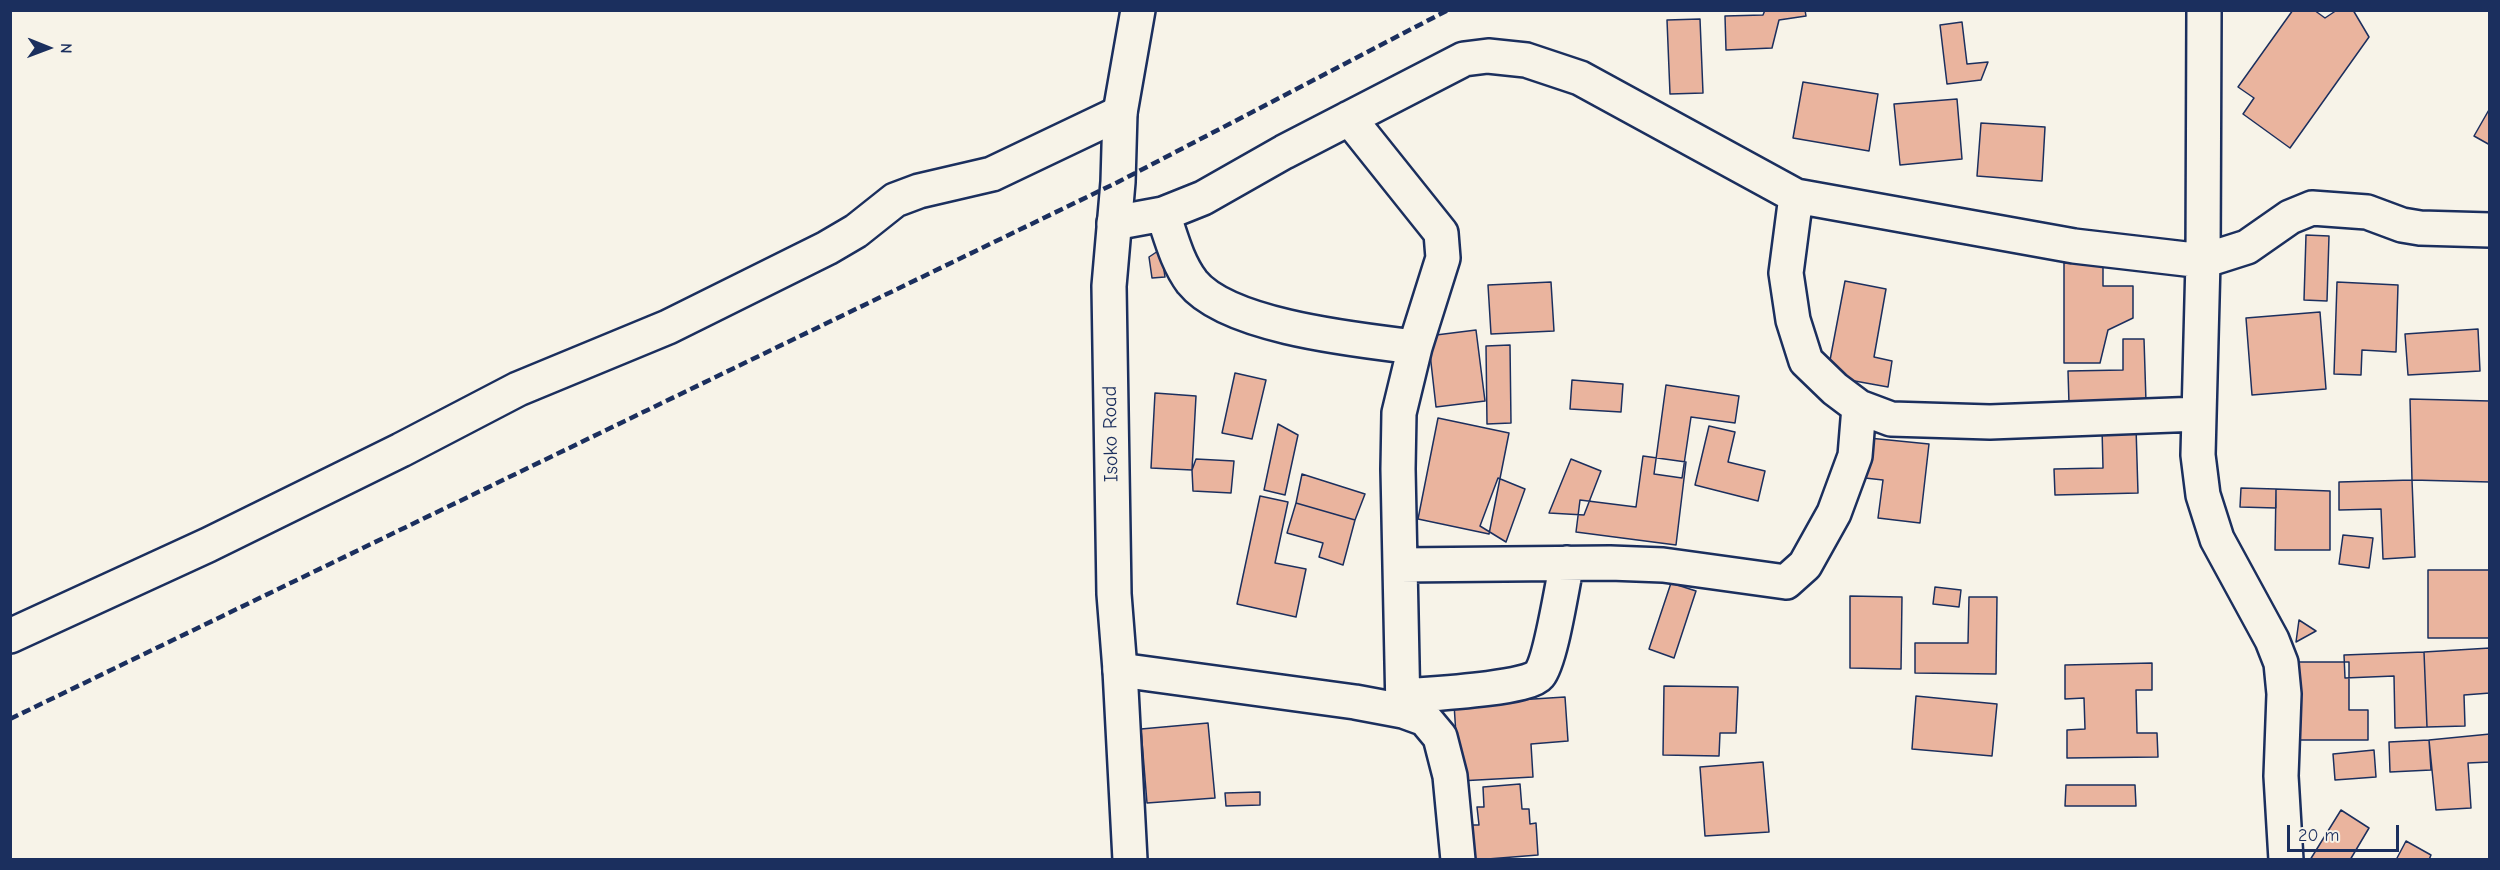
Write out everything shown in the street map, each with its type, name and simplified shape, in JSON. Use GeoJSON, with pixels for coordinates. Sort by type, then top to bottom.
{"type":"FeatureCollection","features":[{"type":"Feature","properties":{"kind":"street","name":"Isoko Road"},"geometry":{"type":"LineString","coordinates":[[1130,860],[1114,594],[1109,286],[1120,113],[1138,10]]}},
{"type":"Feature","properties":{"kind":"street"},"geometry":{"type":"LineString","coordinates":[[2204,10],[2203,261],[2198,455],[2203,495],[2217,539],[2272,640],[2281,663],[2284,694],[2281,776],[2286,860]]}},
{"type":"Feature","properties":{"kind":"street"},"geometry":{"type":"LineString","coordinates":[[1114,223],[1163,214],[1203,198],[1349,118],[1464,59],[1488,56],[1526,60],[1580,78],[1796,196],[2074,246],[2203,261],[2247,247],[2290,217],[2312,208],[2367,212],[2402,225],[2420,228],[2490,230]]}},
{"type":"Feature","properties":{"kind":"street"},"geometry":{"type":"LineString","coordinates":[[10,636],[230,534],[401,450],[518,389],[668,327],[827,248],[856,231],[895,200],[935,186],[992,174],[1120,113]]}},
{"type":"Feature","properties":{"kind":"street"},"geometry":{"type":"LineString","coordinates":[[1349,118],[1441,233],[1443,258],[1415,347],[1399,413],[1403,703]]}},
{"type":"Feature","properties":{"kind":"street"},"geometry":{"type":"LineString","coordinates":[[1796,196],[1786,273],[1794,320],[1806,361],[1835,389],[1859,406],[1891,420],[1979,422],[2199,414]]}},
{"type":"Feature","properties":{"kind":"street"},"geometry":{"type":"LineString","coordinates":[[1163,214],[1180,263],[1193,283],[1207,296],[1236,311],[1345,338],[1415,347]]}},
{"type":"Feature","properties":{"kind":"street"},"geometry":{"type":"LineString","coordinates":[[1400,565],[1567,563],[1663,565],[1786,582],[1805,565],[1834,513],[1855,456],[1859,406]]}},
{"type":"Feature","properties":{"kind":"street"},"geometry":{"type":"LineString","coordinates":[[1120,670],[1403,703],[1527,682],[1539,676],[1546,661],[1567,563]]}},
{"type":"Feature","properties":{"kind":"street"},"geometry":{"type":"LineString","coordinates":[[1403,703],[1425,719],[1440,737],[1450,776],[1458,860]]}},
{"type":"Feature","properties":{"kind":"building"},"geometry":{"type":"Polygon","coordinates":[[[1765,10],[1805,10],[1806,16],[1779,20],[1772,48],[1726,50],[1725,16],[1763,15],[1765,10]]]}},
{"type":"Feature","properties":{"kind":"building"},"geometry":{"type":"Polygon","coordinates":[[[2293,10],[2314,10],[2325,18],[2337,10],[2353,10],[2369,37],[2290,148],[2243,114],[2254,98],[2238,87],[2293,10]]]}},
{"type":"Feature","properties":{"kind":"building"},"geometry":{"type":"Polygon","coordinates":[[[1700,19],[1703,93],[1670,94],[1667,20],[1700,19]]]}},
{"type":"Feature","properties":{"kind":"building"},"geometry":{"type":"Polygon","coordinates":[[[1962,22],[1967,64],[1988,62],[1981,80],[1947,84],[1940,25],[1962,22]]]}},
{"type":"Feature","properties":{"kind":"building"},"geometry":{"type":"Polygon","coordinates":[[[1803,82],[1878,94],[1869,151],[1793,138],[1803,82]]]}},
{"type":"Feature","properties":{"kind":"building"},"geometry":{"type":"Polygon","coordinates":[[[1957,99],[1962,159],[1900,165],[1894,104],[1957,99]]]}},
{"type":"Feature","properties":{"kind":"building"},"geometry":{"type":"Polygon","coordinates":[[[2490,108],[2490,145],[2474,136],[2490,108]]]}},
{"type":"Feature","properties":{"kind":"building"},"geometry":{"type":"Polygon","coordinates":[[[1981,123],[2045,127],[2042,181],[1977,176],[1981,123]]]}},
{"type":"Feature","properties":{"kind":"building"},"geometry":{"type":"Polygon","coordinates":[[[2306,235],[2329,236],[2327,301],[2304,300],[2306,235]]]}},
{"type":"Feature","properties":{"kind":"building"},"geometry":{"type":"Polygon","coordinates":[[[1161,249],[1165,277],[1152,278],[1149,257],[1161,249]]]}},
{"type":"Feature","properties":{"kind":"building"},"geometry":{"type":"Polygon","coordinates":[[[2064,263],[2103,263],[2103,286],[2133,286],[2133,318],[2108,330],[2100,363],[2064,363],[2064,263]]]}},
{"type":"Feature","properties":{"kind":"building"},"geometry":{"type":"Polygon","coordinates":[[[1845,281],[1886,289],[1874,357],[1892,361],[1888,387],[1827,376],[1845,281]]]}},
{"type":"Feature","properties":{"kind":"building"},"geometry":{"type":"Polygon","coordinates":[[[1551,282],[1554,331],[1491,334],[1488,285],[1551,282]]]}},
{"type":"Feature","properties":{"kind":"building"},"geometry":{"type":"Polygon","coordinates":[[[2337,282],[2398,285],[2396,352],[2362,350],[2361,375],[2334,374],[2337,282]]]}},
{"type":"Feature","properties":{"kind":"building"},"geometry":{"type":"Polygon","coordinates":[[[2320,312],[2326,389],[2252,395],[2246,318],[2320,312]]]}},
{"type":"Feature","properties":{"kind":"building"},"geometry":{"type":"Polygon","coordinates":[[[2478,329],[2480,371],[2408,375],[2405,334],[2478,329]]]}},
{"type":"Feature","properties":{"kind":"building"},"geometry":{"type":"Polygon","coordinates":[[[1476,330],[1485,401],[1436,407],[1428,336],[1476,330]]]}},
{"type":"Feature","properties":{"kind":"building"},"geometry":{"type":"Polygon","coordinates":[[[2123,339],[2144,339],[2146,402],[2069,404],[2068,371],[2123,370],[2123,339]]]}},
{"type":"Feature","properties":{"kind":"building"},"geometry":{"type":"Polygon","coordinates":[[[1510,345],[1511,423],[1487,424],[1486,346],[1510,345]]]}},
{"type":"Feature","properties":{"kind":"building"},"geometry":{"type":"Polygon","coordinates":[[[1235,373],[1266,380],[1252,439],[1222,433],[1235,373]]]}},
{"type":"Feature","properties":{"kind":"building"},"geometry":{"type":"Polygon","coordinates":[[[1572,380],[1623,384],[1621,412],[1570,409],[1572,380]]]}},
{"type":"Feature","properties":{"kind":"building"},"geometry":{"type":"Polygon","coordinates":[[[1666,385],[1739,396],[1735,423],[1691,417],[1682,478],[1654,474],[1666,385]]]}},
{"type":"Feature","properties":{"kind":"building"},"geometry":{"type":"Polygon","coordinates":[[[1155,393],[1196,396],[1192,470],[1151,468],[1155,393]]]}},
{"type":"Feature","properties":{"kind":"building"},"geometry":{"type":"Polygon","coordinates":[[[2410,399],[2490,401],[2490,482],[2412,480],[2410,399]]]}},
{"type":"Feature","properties":{"kind":"building"},"geometry":{"type":"Polygon","coordinates":[[[1438,418],[1509,433],[1489,534],[1418,519],[1438,418]]]}},
{"type":"Feature","properties":{"kind":"building"},"geometry":{"type":"Polygon","coordinates":[[[1278,424],[1298,435],[1285,495],[1264,490],[1278,424]]]}},
{"type":"Feature","properties":{"kind":"building"},"geometry":{"type":"Polygon","coordinates":[[[1709,426],[1735,432],[1728,462],[1765,471],[1758,501],[1695,485],[1709,426]]]}},
{"type":"Feature","properties":{"kind":"building"},"geometry":{"type":"Polygon","coordinates":[[[2136,427],[2138,493],[2055,495],[2054,469],[2103,468],[2102,428],[2136,427]]]}},
{"type":"Feature","properties":{"kind":"building"},"geometry":{"type":"Polygon","coordinates":[[[1869,438],[1929,444],[1920,523],[1878,518],[1883,480],[1865,478],[1869,438]]]}},
{"type":"Feature","properties":{"kind":"building"},"geometry":{"type":"Polygon","coordinates":[[[1643,456],[1686,462],[1676,545],[1576,532],[1580,500],[1636,507],[1643,456]]]}},
{"type":"Feature","properties":{"kind":"building"},"geometry":{"type":"Polygon","coordinates":[[[1196,459],[1234,461],[1231,493],[1193,491],[1192,470],[1196,459]]]}},
{"type":"Feature","properties":{"kind":"building"},"geometry":{"type":"Polygon","coordinates":[[[1571,459],[1601,471],[1584,515],[1549,513],[1571,459]]]}},
{"type":"Feature","properties":{"kind":"building"},"geometry":{"type":"Polygon","coordinates":[[[1302,474],[1365,494],[1355,520],[1296,503],[1302,474]]]}},
{"type":"Feature","properties":{"kind":"building"},"geometry":{"type":"Polygon","coordinates":[[[1498,478],[1525,489],[1506,542],[1480,526],[1498,478]]]}},
{"type":"Feature","properties":{"kind":"building"},"geometry":{"type":"Polygon","coordinates":[[[2412,480],[2415,557],[2383,559],[2381,509],[2339,510],[2339,482],[2412,480]]]}},
{"type":"Feature","properties":{"kind":"building"},"geometry":{"type":"Polygon","coordinates":[[[2241,488],[2276,489],[2276,508],[2240,507],[2241,488]]]}},
{"type":"Feature","properties":{"kind":"building"},"geometry":{"type":"Polygon","coordinates":[[[2276,489],[2330,491],[2330,550],[2275,550],[2276,489]]]}},
{"type":"Feature","properties":{"kind":"building"},"geometry":{"type":"Polygon","coordinates":[[[1260,496],[1288,502],[1275,563],[1306,569],[1296,617],[1237,604],[1260,496]]]}},
{"type":"Feature","properties":{"kind":"building"},"geometry":{"type":"Polygon","coordinates":[[[1296,503],[1355,520],[1343,565],[1319,557],[1323,543],[1287,533],[1296,503]]]}},
{"type":"Feature","properties":{"kind":"building"},"geometry":{"type":"Polygon","coordinates":[[[2343,535],[2373,538],[2369,568],[2339,564],[2343,535]]]}},
{"type":"Feature","properties":{"kind":"building"},"geometry":{"type":"Polygon","coordinates":[[[2428,570],[2490,570],[2490,638],[2428,638],[2428,570]]]}},
{"type":"Feature","properties":{"kind":"building"},"geometry":{"type":"Polygon","coordinates":[[[1671,583],[1696,591],[1674,658],[1649,649],[1671,583]]]}},
{"type":"Feature","properties":{"kind":"building"},"geometry":{"type":"Polygon","coordinates":[[[1935,587],[1961,590],[1959,607],[1933,604],[1935,587]]]}},
{"type":"Feature","properties":{"kind":"building"},"geometry":{"type":"Polygon","coordinates":[[[1850,596],[1902,597],[1901,669],[1850,668],[1850,596]]]}},
{"type":"Feature","properties":{"kind":"building"},"geometry":{"type":"Polygon","coordinates":[[[1969,597],[1997,597],[1996,674],[1915,673],[1915,643],[1968,643],[1969,597]]]}},
{"type":"Feature","properties":{"kind":"building"},"geometry":{"type":"Polygon","coordinates":[[[2299,620],[2316,631],[2296,642],[2299,620]]]}},
{"type":"Feature","properties":{"kind":"building"},"geometry":{"type":"Polygon","coordinates":[[[2490,648],[2490,693],[2464,695],[2465,726],[2427,727],[2424,652],[2490,648]]]}},
{"type":"Feature","properties":{"kind":"building"},"geometry":{"type":"Polygon","coordinates":[[[2424,652],[2427,727],[2395,728],[2394,676],[2345,678],[2344,655],[2424,652]]]}},
{"type":"Feature","properties":{"kind":"building"},"geometry":{"type":"Polygon","coordinates":[[[2296,662],[2349,662],[2349,710],[2368,710],[2368,740],[2295,740],[2296,662]]]}},
{"type":"Feature","properties":{"kind":"building"},"geometry":{"type":"Polygon","coordinates":[[[2152,663],[2152,690],[2136,690],[2137,733],[2157,733],[2158,757],[2067,758],[2067,730],[2085,729],[2084,698],[2065,699],[2065,665],[2152,663]]]}},
{"type":"Feature","properties":{"kind":"building"},"geometry":{"type":"Polygon","coordinates":[[[1664,686],[1738,687],[1736,733],[1720,733],[1719,756],[1663,755],[1664,686]]]}},
{"type":"Feature","properties":{"kind":"building"},"geometry":{"type":"Polygon","coordinates":[[[1916,696],[1997,704],[1992,756],[1912,749],[1916,696]]]}},
{"type":"Feature","properties":{"kind":"building"},"geometry":{"type":"Polygon","coordinates":[[[1565,697],[1568,741],[1531,744],[1533,777],[1459,781],[1454,704],[1565,697]]]}},
{"type":"Feature","properties":{"kind":"building"},"geometry":{"type":"Polygon","coordinates":[[[1208,723],[1215,798],[1147,803],[1141,729],[1208,723]]]}},
{"type":"Feature","properties":{"kind":"building"},"geometry":{"type":"Polygon","coordinates":[[[2490,734],[2490,762],[2468,763],[2471,808],[2436,810],[2429,740],[2490,734]]]}},
{"type":"Feature","properties":{"kind":"building"},"geometry":{"type":"Polygon","coordinates":[[[2429,740],[2431,770],[2390,772],[2389,742],[2429,740]]]}},
{"type":"Feature","properties":{"kind":"building"},"geometry":{"type":"Polygon","coordinates":[[[2374,750],[2376,777],[2335,780],[2333,754],[2374,750]]]}},
{"type":"Feature","properties":{"kind":"building"},"geometry":{"type":"Polygon","coordinates":[[[1763,762],[1769,832],[1705,836],[1700,767],[1763,762]]]}},
{"type":"Feature","properties":{"kind":"building"},"geometry":{"type":"Polygon","coordinates":[[[1520,784],[1522,809],[1529,809],[1530,824],[1536,823],[1538,855],[1475,860],[1472,825],[1479,825],[1477,807],[1484,807],[1483,787],[1520,784]]]}},
{"type":"Feature","properties":{"kind":"building"},"geometry":{"type":"Polygon","coordinates":[[[2066,785],[2135,785],[2136,806],[2065,806],[2066,785]]]}},
{"type":"Feature","properties":{"kind":"building"},"geometry":{"type":"Polygon","coordinates":[[[1260,792],[1260,805],[1226,806],[1225,793],[1260,792]]]}},
{"type":"Feature","properties":{"kind":"building"},"geometry":{"type":"Polygon","coordinates":[[[2341,810],[2369,828],[2350,860],[2310,860],[2341,810]]]}},
{"type":"Feature","properties":{"kind":"building"},"geometry":{"type":"Polygon","coordinates":[[[2406,841],[2431,855],[2429,860],[2396,860],[2406,841]]]}},
{"type":"Feature","properties":{"kind":"railway"},"geometry":{"type":"LineString","coordinates":[[10,719],[1118,182],[1448,10]]}}]}
